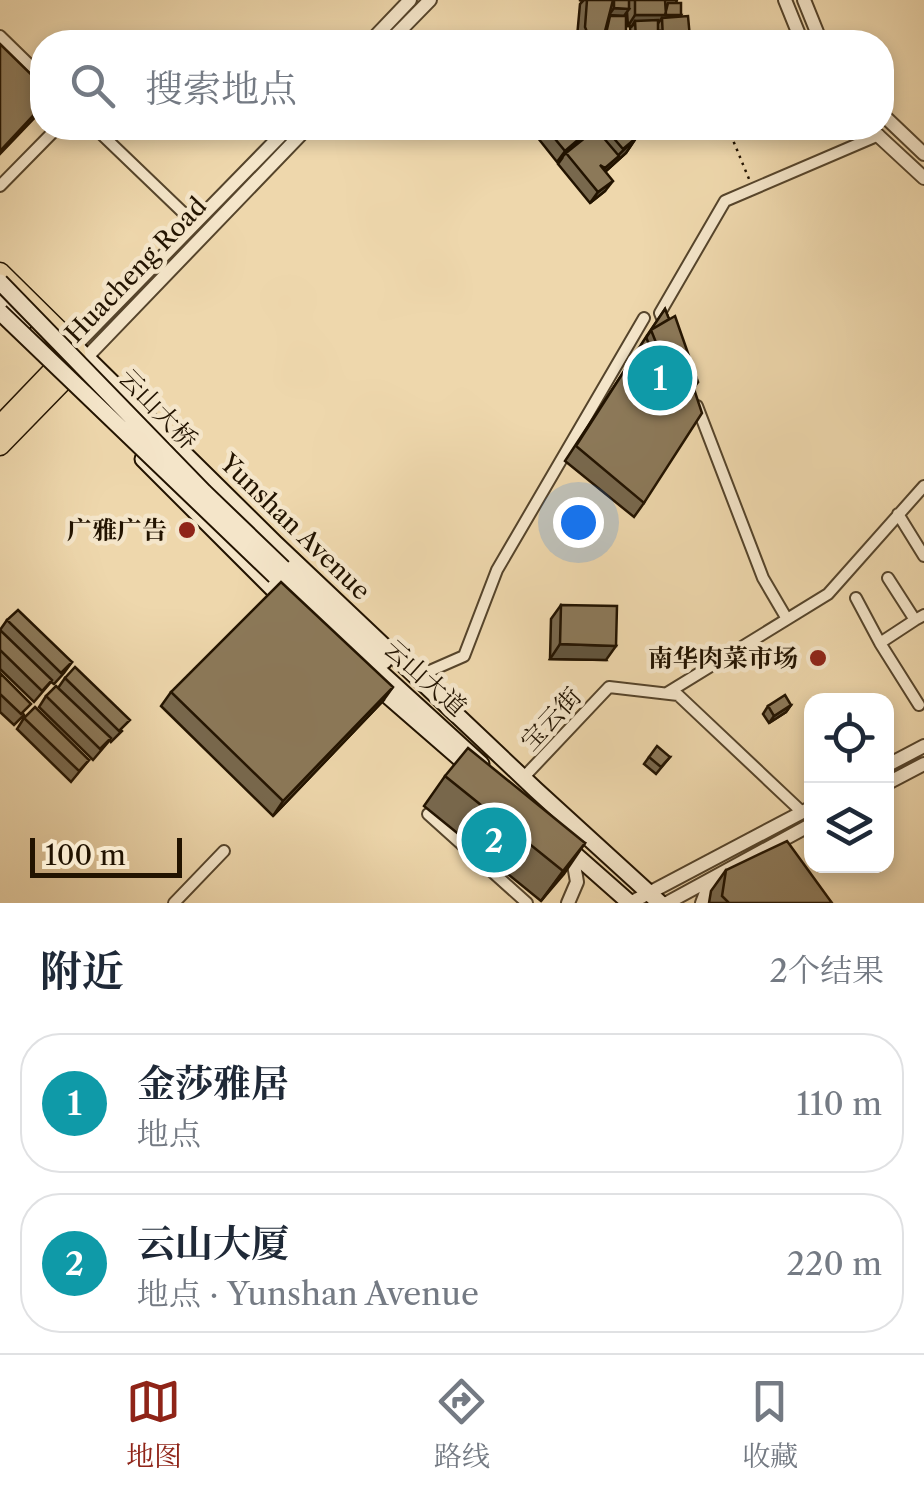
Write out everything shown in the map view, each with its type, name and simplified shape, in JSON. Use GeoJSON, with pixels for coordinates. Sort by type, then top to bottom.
{"type":"FeatureCollection","features":[{"type":"Feature","properties":{"kind":"highway"},"geometry":{"type":"LineString","coordinates":[[0,272],[18,290],[70,364]]}},
{"type":"Feature","properties":{"kind":"highway"},"geometry":{"type":"LineString","coordinates":[[0,322],[70,364]]}},
{"type":"Feature","properties":{"kind":"highway","name":"Huacheng Road"},"geometry":{"type":"LineString","coordinates":[[0,425],[70,364]]}},
{"type":"Feature","properties":{"kind":"highway","name":"Huacheng Road"},"geometry":{"type":"LineString","coordinates":[[0,446],[70,364]]}},
{"type":"Feature","properties":{"kind":"main road"},"geometry":{"type":"LineString","coordinates":[[0,282],[18,290]]}},
{"type":"Feature","properties":{"kind":"main road","name":"云山大桥"},"geometry":{"type":"LineString","coordinates":[[0,282],[279,572]]}},
{"type":"Feature","properties":{"kind":"main road"},"geometry":{"type":"LineString","coordinates":[[0,302],[70,364],[173,490],[288,604],[481,776]]}},
{"type":"Feature","properties":{"kind":"main road","name":"云山大桥"},"geometry":{"type":"LineString","coordinates":[[0,312],[279,572]]}},
{"type":"Feature","properties":{"kind":"main road","name":"Yunshan Avenue"},"geometry":{"type":"LineString","coordinates":[[70,364],[136,410],[523,778],[659,900]]}},
{"type":"Feature","properties":{"kind":"main road","name":"云山大道"},"geometry":{"type":"LineString","coordinates":[[279,572],[500,782]]}},
{"type":"Feature","properties":{"kind":"main road","name":"云山大道"},"geometry":{"type":"LineString","coordinates":[[279,572],[536,790]]}},
{"type":"Feature","properties":{"kind":"main road"},"geometry":{"type":"LineString","coordinates":[[549,830],[630,903]]}},
{"type":"Feature","properties":{"kind":"street"},"geometry":{"type":"LineString","coordinates":[[381,30],[410,0]]}},
{"type":"Feature","properties":{"kind":"street"},"geometry":{"type":"LineString","coordinates":[[401,30],[430,0]]}},
{"type":"Feature","properties":{"kind":"street"},"geometry":{"type":"LineString","coordinates":[[785,0],[797,30]]}},
{"type":"Feature","properties":{"kind":"street"},"geometry":{"type":"LineString","coordinates":[[804,0],[817,30]]}},
{"type":"Feature","properties":{"kind":"street"},"geometry":{"type":"LineString","coordinates":[[0,36],[30,65]]}},
{"type":"Feature","properties":{"kind":"street"},"geometry":{"type":"LineString","coordinates":[[894,125],[924,154]]}},
{"type":"Feature","properties":{"kind":"street"},"geometry":{"type":"LineString","coordinates":[[0,186],[45,140]]}},
{"type":"Feature","properties":{"kind":"street"},"geometry":{"type":"LineString","coordinates":[[108,140],[195,224]]}},
{"type":"Feature","properties":{"kind":"street","name":"Huacheng Road"},"geometry":{"type":"LineString","coordinates":[[70,364],[276,140]]}},
{"type":"Feature","properties":{"kind":"street","name":"Huacheng Road"},"geometry":{"type":"LineString","coordinates":[[70,364],[295,140]]}},
{"type":"Feature","properties":{"kind":"street"},"geometry":{"type":"LineString","coordinates":[[667,330],[660,313],[725,201],[857,140]]}},
{"type":"Feature","properties":{"kind":"street"},"geometry":{"type":"LineString","coordinates":[[883,140],[924,178]]}},
{"type":"Feature","properties":{"kind":"street"},"geometry":{"type":"LineString","coordinates":[[416,677],[464,656],[496,570],[644,318]]}},
{"type":"Feature","properties":{"kind":"street"},"geometry":{"type":"LineString","coordinates":[[695,401],[764,578],[787,619]]}},
{"type":"Feature","properties":{"kind":"street"},"geometry":{"type":"LineString","coordinates":[[668,694],[828,594],[924,486]]}},
{"type":"Feature","properties":{"kind":"street"},"geometry":{"type":"LineString","coordinates":[[898,514],[924,556]]}},
{"type":"Feature","properties":{"kind":"street"},"geometry":{"type":"LineString","coordinates":[[880,642],[920,618],[888,578]]}},
{"type":"Feature","properties":{"kind":"street"},"geometry":{"type":"LineString","coordinates":[[856,598],[919,704]]}},
{"type":"Feature","properties":{"kind":"street","name":"宝云街"},"geometry":{"type":"LineString","coordinates":[[523,778],[609,687],[668,694]]}},
{"type":"Feature","properties":{"kind":"street"},"geometry":{"type":"LineString","coordinates":[[668,694],[678,695],[804,807]]}},
{"type":"Feature","properties":{"kind":"street"},"geometry":{"type":"LineString","coordinates":[[894,762],[924,746]]}},
{"type":"Feature","properties":{"kind":"street"},"geometry":{"type":"LineString","coordinates":[[888,783],[924,764]]}},
{"type":"Feature","properties":{"kind":"street"},"geometry":{"type":"LineString","coordinates":[[659,900],[804,810]]}},
{"type":"Feature","properties":{"kind":"street"},"geometry":{"type":"LineString","coordinates":[[428,814],[527,903]]}},
{"type":"Feature","properties":{"kind":"street"},"geometry":{"type":"LineString","coordinates":[[630,903],[659,900],[711,879],[804,828]]}},
{"type":"Feature","properties":{"kind":"street"},"geometry":{"type":"LineString","coordinates":[[568,903],[577,882],[571,850]]}},
{"type":"Feature","properties":{"kind":"street"},"geometry":{"type":"LineString","coordinates":[[174,903],[224,851]]}},
{"type":"Feature","properties":{"kind":"street"},"geometry":{"type":"LineString","coordinates":[[702,903],[711,879]]}},
{"type":"Feature","properties":{"kind":"building"},"geometry":{"type":"Polygon","coordinates":[[[587,0],[613,0],[605,30],[585,27],[587,0]]]}},
{"type":"Feature","properties":{"kind":"building"},"geometry":{"type":"Polygon","coordinates":[[[614,0],[629,0],[629,9],[614,8],[614,0]]]}},
{"type":"Feature","properties":{"kind":"building"},"geometry":{"type":"Polygon","coordinates":[[[635,0],[665,0],[666,15],[635,15],[635,0]]]}},
{"type":"Feature","properties":{"kind":"building"},"geometry":{"type":"Polygon","coordinates":[[[668,3],[681,3],[681,15],[665,15],[668,3]]]}},
{"type":"Feature","properties":{"kind":"building"},"geometry":{"type":"Polygon","coordinates":[[[610,16],[626,16],[626,30],[607,30],[610,16]]]}},
{"type":"Feature","properties":{"kind":"building"},"geometry":{"type":"Polygon","coordinates":[[[688,16],[689,30],[663,30],[662,18],[688,16]]]}},
{"type":"Feature","properties":{"kind":"building"},"geometry":{"type":"Polygon","coordinates":[[[658,20],[658,30],[636,30],[635,21],[658,20]]]}},
{"type":"Feature","properties":{"kind":"building"},"geometry":{"type":"Polygon","coordinates":[[[0,44],[30,73],[30,119],[0,151],[0,44]]]}},
{"type":"Feature","properties":{"kind":"building"},"geometry":{"type":"Polygon","coordinates":[[[556,140],[578,140],[565,151],[556,140]]]}},
{"type":"Feature","properties":{"kind":"building"},"geometry":{"type":"Polygon","coordinates":[[[582,140],[605,140],[619,156],[605,168],[600,165],[613,181],[598,192],[566,153],[582,140]]]}},
{"type":"Feature","properties":{"kind":"building"},"geometry":{"type":"Polygon","coordinates":[[[615,140],[634,140],[623,149],[615,140]]]}},
{"type":"Feature","properties":{"kind":"building"},"geometry":{"type":"Polygon","coordinates":[[[665,309],[669,319],[646,337],[665,309]]]}},
{"type":"Feature","properties":{"kind":"building"},"geometry":{"type":"Polygon","coordinates":[[[675,316],[698,382],[677,395],[651,330],[675,316]]]}},
{"type":"Feature","properties":{"kind":"building"},"geometry":{"type":"Polygon","coordinates":[[[646,337],[672,401],[694,389],[702,413],[644,503],[576,446],[646,337]]]}},
{"type":"Feature","properties":{"kind":"building"},"geometry":{"type":"Polygon","coordinates":[[[281,582],[393,687],[283,801],[171,692],[281,582]]]}},
{"type":"Feature","properties":{"kind":"building"},"geometry":{"type":"Polygon","coordinates":[[[561,605],[617,606],[616,646],[560,644],[561,605]]]}},
{"type":"Feature","properties":{"kind":"building"},"geometry":{"type":"Polygon","coordinates":[[[18,610],[72,662],[61,673],[7,620],[18,610]]]}},
{"type":"Feature","properties":{"kind":"building"},"geometry":{"type":"Polygon","coordinates":[[[0,630],[52,680],[42,691],[0,650],[0,630]]]}},
{"type":"Feature","properties":{"kind":"building"},"geometry":{"type":"Polygon","coordinates":[[[75,667],[130,720],[119,731],[65,678],[75,667]]]}},
{"type":"Feature","properties":{"kind":"building"},"geometry":{"type":"Polygon","coordinates":[[[0,673],[31,704],[21,714],[0,694],[0,673]]]}},
{"type":"Feature","properties":{"kind":"building"},"geometry":{"type":"Polygon","coordinates":[[[56,686],[111,738],[100,749],[46,696],[56,686]]]}},
{"type":"Feature","properties":{"kind":"building"},"geometry":{"type":"Polygon","coordinates":[[[785,695],[791,705],[774,716],[768,706],[785,695]]]}},
{"type":"Feature","properties":{"kind":"building"},"geometry":{"type":"Polygon","coordinates":[[[35,707],[89,760],[79,771],[24,718],[35,707]]]}},
{"type":"Feature","properties":{"kind":"building"},"geometry":{"type":"Polygon","coordinates":[[[657,746],[670,757],[661,767],[649,757],[657,746]]]}},
{"type":"Feature","properties":{"kind":"building"},"geometry":{"type":"Polygon","coordinates":[[[468,748],[585,843],[563,871],[445,776],[468,748]]]}},
{"type":"Feature","properties":{"kind":"building"},"geometry":{"type":"Polygon","coordinates":[[[787,841],[804,864],[804,873],[810,873],[832,903],[729,903],[722,896],[726,870],[787,841]]]}},
{"type":"Feature","properties":{"kind":"place","name":"金莎雅居"},"geometry":{"type":"Point","coordinates":[660,378]}},
{"type":"Feature","properties":{"kind":"place","name":"广雅广告"},"geometry":{"type":"Point","coordinates":[187,530]}},
{"type":"Feature","properties":{"kind":"place","name":"南华肉菜市场"},"geometry":{"type":"Point","coordinates":[818,658]}},
{"type":"Feature","properties":{"kind":"place","name":"云山大厦"},"geometry":{"type":"Point","coordinates":[494,840]}}]}
